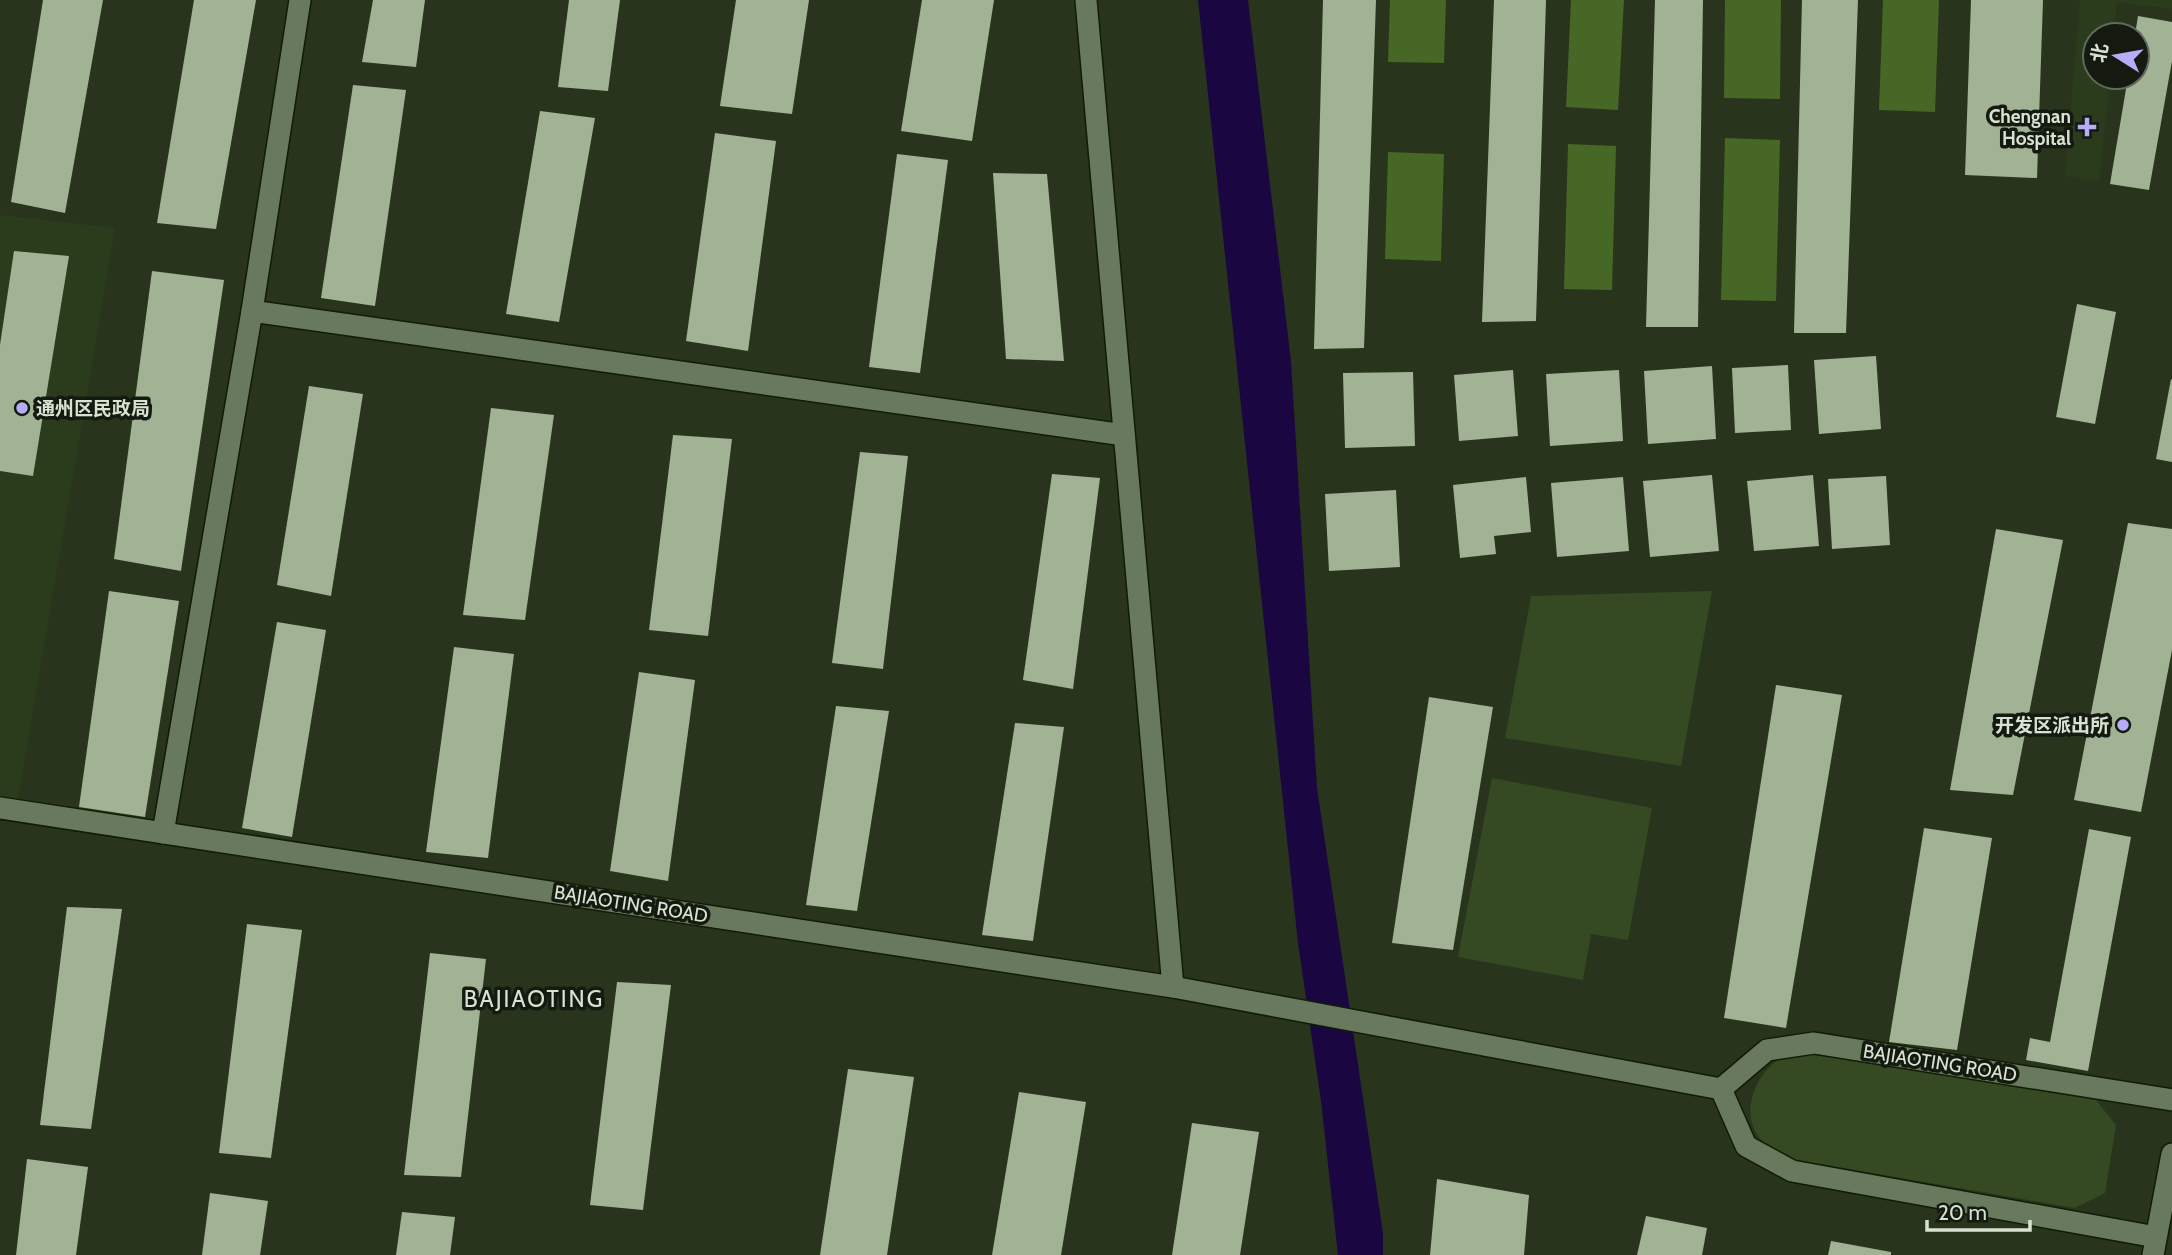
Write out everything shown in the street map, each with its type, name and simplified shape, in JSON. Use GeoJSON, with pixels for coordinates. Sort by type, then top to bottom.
{"type":"FeatureCollection","features":[{"type":"Feature","properties":{"kind":"street"},"geometry":{"type":"LineString","coordinates":[[163,833],[251,311],[300,0]]}},
{"type":"Feature","properties":{"kind":"street"},"geometry":{"type":"LineString","coordinates":[[1086,0],[1173,987]]}},
{"type":"Feature","properties":{"kind":"street"},"geometry":{"type":"LineString","coordinates":[[251,311],[1124,435]]}},
{"type":"Feature","properties":{"kind":"street","name":"BAJIAOTING ROAD"},"geometry":{"type":"LineString","coordinates":[[0,808],[1173,987],[1721,1089],[1767,1050],[1814,1043],[2172,1100]]}},
{"type":"Feature","properties":{"kind":"street"},"geometry":{"type":"LineString","coordinates":[[1721,1089],[1746,1146],[1792,1171],[2155,1246],[2172,1154]]}},
{"type":"Feature","properties":{"kind":"shaded area"},"geometry":{"type":"Polygon","coordinates":[[[1198,0],[1248,0],[1291,361],[1317,788],[1383,1233],[1383,1255],[1338,1255],[1321,1101],[1298,943],[1198,0]]]}},
{"type":"Feature","properties":{"kind":"shaded area","name":"Chengnan Hospital"},"geometry":{"type":"Polygon","coordinates":[[[2080,0],[2172,0],[2172,9],[2117,2],[2115,21],[2081,21],[2081,91],[2109,91],[2099,182],[2065,176],[2080,0]]]}},
{"type":"Feature","properties":{"kind":"shaded area"},"geometry":{"type":"Polygon","coordinates":[[[0,215],[115,228],[16,811],[0,808],[0,215]]]}},
{"type":"Feature","properties":{"kind":"shaded area"},"geometry":{"type":"Polygon","coordinates":[[[1712,591],[1681,766],[1505,738],[1531,596],[1712,591]]]}},
{"type":"Feature","properties":{"kind":"shaded area"},"geometry":{"type":"Polygon","coordinates":[[[1492,778],[1652,808],[1628,940],[1591,934],[1583,980],[1458,957],[1492,778]]]}},
{"type":"Feature","properties":{"kind":"shaded area"},"geometry":{"type":"Polygon","coordinates":[[[1812,1053],[2096,1100],[2116,1125],[2105,1193],[2075,1208],[1785,1158],[1765,1143],[1753,1127],[1751,1104],[1754,1092],[1759,1081],[1774,1063],[1794,1054],[1812,1053]]]}},
{"type":"Feature","properties":{"kind":"green space"},"geometry":{"type":"Polygon","coordinates":[[[1390,0],[1446,0],[1444,63],[1388,62],[1390,0]]]}},
{"type":"Feature","properties":{"kind":"green space"},"geometry":{"type":"Polygon","coordinates":[[[1571,0],[1624,0],[1618,110],[1566,107],[1571,0]]]}},
{"type":"Feature","properties":{"kind":"green space"},"geometry":{"type":"Polygon","coordinates":[[[1725,0],[1781,0],[1780,99],[1724,98],[1725,0]]]}},
{"type":"Feature","properties":{"kind":"green space"},"geometry":{"type":"Polygon","coordinates":[[[1883,0],[1939,0],[1935,112],[1879,110],[1883,0]]]}},
{"type":"Feature","properties":{"kind":"green space"},"geometry":{"type":"Polygon","coordinates":[[[1725,138],[1780,140],[1776,301],[1721,300],[1725,138]]]}},
{"type":"Feature","properties":{"kind":"green space"},"geometry":{"type":"Polygon","coordinates":[[[1568,144],[1616,146],[1612,290],[1564,289],[1568,144]]]}},
{"type":"Feature","properties":{"kind":"green space"},"geometry":{"type":"Polygon","coordinates":[[[1388,152],[1444,154],[1441,261],[1385,259],[1388,152]]]}},
{"type":"Feature","properties":{"kind":"building"},"geometry":{"type":"Polygon","coordinates":[[[43,0],[103,0],[65,213],[11,202],[43,0]]]}},
{"type":"Feature","properties":{"kind":"building"},"geometry":{"type":"Polygon","coordinates":[[[194,0],[256,0],[216,229],[157,223],[194,0]]]}},
{"type":"Feature","properties":{"kind":"building"},"geometry":{"type":"Polygon","coordinates":[[[373,0],[425,0],[416,67],[362,62],[373,0]]]}},
{"type":"Feature","properties":{"kind":"building"},"geometry":{"type":"Polygon","coordinates":[[[569,0],[620,0],[608,91],[558,87],[569,0]]]}},
{"type":"Feature","properties":{"kind":"building"},"geometry":{"type":"Polygon","coordinates":[[[736,0],[809,0],[792,114],[720,106],[736,0]]]}},
{"type":"Feature","properties":{"kind":"building"},"geometry":{"type":"Polygon","coordinates":[[[922,0],[994,0],[972,141],[901,131],[922,0]]]}},
{"type":"Feature","properties":{"kind":"building"},"geometry":{"type":"Polygon","coordinates":[[[1323,0],[1376,0],[1364,348],[1314,349],[1323,0]]]}},
{"type":"Feature","properties":{"kind":"building"},"geometry":{"type":"Polygon","coordinates":[[[1494,0],[1546,0],[1536,321],[1482,322],[1494,0]]]}},
{"type":"Feature","properties":{"kind":"building"},"geometry":{"type":"Polygon","coordinates":[[[1655,0],[1703,0],[1698,327],[1646,327],[1655,0]]]}},
{"type":"Feature","properties":{"kind":"building"},"geometry":{"type":"Polygon","coordinates":[[[1802,0],[1858,0],[1846,333],[1794,333],[1802,0]]]}},
{"type":"Feature","properties":{"kind":"building"},"geometry":{"type":"Polygon","coordinates":[[[1971,0],[2043,0],[2037,178],[1965,175],[1971,0]]]}},
{"type":"Feature","properties":{"kind":"building"},"geometry":{"type":"Polygon","coordinates":[[[2138,16],[2172,22],[2172,61],[2149,190],[2110,184],[2126,91],[2151,91],[2151,21],[2137,21],[2138,16]]]}},
{"type":"Feature","properties":{"kind":"building"},"geometry":{"type":"Polygon","coordinates":[[[353,85],[406,90],[375,306],[321,298],[353,85]]]}},
{"type":"Feature","properties":{"kind":"building"},"geometry":{"type":"Polygon","coordinates":[[[540,111],[595,118],[559,322],[506,314],[540,111]]]}},
{"type":"Feature","properties":{"kind":"building"},"geometry":{"type":"Polygon","coordinates":[[[715,133],[776,141],[748,351],[686,341],[715,133]]]}},
{"type":"Feature","properties":{"kind":"building"},"geometry":{"type":"Polygon","coordinates":[[[897,154],[948,160],[920,373],[869,367],[897,154]]]}},
{"type":"Feature","properties":{"kind":"building"},"geometry":{"type":"Polygon","coordinates":[[[993,173],[1047,174],[1064,361],[1006,359],[993,173]]]}},
{"type":"Feature","properties":{"kind":"building","name":"通州区民政局"},"geometry":{"type":"Polygon","coordinates":[[[14,251],[69,256],[33,476],[0,471],[0,345],[14,251]]]}},
{"type":"Feature","properties":{"kind":"building"},"geometry":{"type":"Polygon","coordinates":[[[152,271],[224,280],[181,571],[114,559],[152,271]]]}},
{"type":"Feature","properties":{"kind":"building"},"geometry":{"type":"Polygon","coordinates":[[[2077,304],[2116,312],[2095,424],[2056,417],[2077,304]]]}},
{"type":"Feature","properties":{"kind":"building"},"geometry":{"type":"Polygon","coordinates":[[[1876,356],[1881,429],[1819,434],[1814,360],[1876,356]]]}},
{"type":"Feature","properties":{"kind":"building"},"geometry":{"type":"Polygon","coordinates":[[[1788,365],[1791,430],[1735,433],[1732,368],[1788,365]]]}},
{"type":"Feature","properties":{"kind":"building"},"geometry":{"type":"Polygon","coordinates":[[[1712,366],[1716,439],[1648,444],[1644,371],[1712,366]]]}},
{"type":"Feature","properties":{"kind":"building"},"geometry":{"type":"Polygon","coordinates":[[[1513,370],[1518,436],[1459,441],[1454,375],[1513,370]]]}},
{"type":"Feature","properties":{"kind":"building"},"geometry":{"type":"Polygon","coordinates":[[[1619,370],[1623,441],[1550,446],[1546,374],[1619,370]]]}},
{"type":"Feature","properties":{"kind":"building"},"geometry":{"type":"Polygon","coordinates":[[[1413,372],[1415,446],[1345,448],[1343,373],[1413,372]]]}},
{"type":"Feature","properties":{"kind":"building"},"geometry":{"type":"Polygon","coordinates":[[[2172,380],[2172,462],[2156,459],[2172,380]]]}},
{"type":"Feature","properties":{"kind":"building"},"geometry":{"type":"Polygon","coordinates":[[[309,386],[363,394],[331,596],[277,585],[309,386]]]}},
{"type":"Feature","properties":{"kind":"building"},"geometry":{"type":"Polygon","coordinates":[[[491,408],[554,415],[525,620],[463,615],[491,408]]]}},
{"type":"Feature","properties":{"kind":"building"},"geometry":{"type":"Polygon","coordinates":[[[673,435],[732,439],[708,636],[649,630],[673,435]]]}},
{"type":"Feature","properties":{"kind":"building"},"geometry":{"type":"Polygon","coordinates":[[[860,452],[908,456],[883,669],[832,663],[860,452]]]}},
{"type":"Feature","properties":{"kind":"building"},"geometry":{"type":"Polygon","coordinates":[[[1052,474],[1100,478],[1073,689],[1023,680],[1052,474]]]}},
{"type":"Feature","properties":{"kind":"building"},"geometry":{"type":"Polygon","coordinates":[[[1712,475],[1719,551],[1650,557],[1643,481],[1712,475]]]}},
{"type":"Feature","properties":{"kind":"building"},"geometry":{"type":"Polygon","coordinates":[[[1813,475],[1819,546],[1754,551],[1747,481],[1813,475]]]}},
{"type":"Feature","properties":{"kind":"building"},"geometry":{"type":"Polygon","coordinates":[[[1886,476],[1890,545],[1832,549],[1828,479],[1886,476]]]}},
{"type":"Feature","properties":{"kind":"building"},"geometry":{"type":"Polygon","coordinates":[[[1526,477],[1531,532],[1494,536],[1496,554],[1460,558],[1453,485],[1526,477]]]}},
{"type":"Feature","properties":{"kind":"building"},"geometry":{"type":"Polygon","coordinates":[[[1623,477],[1629,551],[1557,557],[1551,483],[1623,477]]]}},
{"type":"Feature","properties":{"kind":"building"},"geometry":{"type":"Polygon","coordinates":[[[1396,490],[1400,567],[1329,571],[1325,494],[1396,490]]]}},
{"type":"Feature","properties":{"kind":"building","name":"开发区派出所"},"geometry":{"type":"Polygon","coordinates":[[[2128,523],[2172,529],[2172,650],[2141,812],[2074,800],[2128,523]]]}},
{"type":"Feature","properties":{"kind":"building"},"geometry":{"type":"Polygon","coordinates":[[[1996,529],[2063,540],[2013,795],[1950,790],[1996,529]]]}},
{"type":"Feature","properties":{"kind":"building"},"geometry":{"type":"Polygon","coordinates":[[[109,591],[179,601],[145,817],[79,807],[109,591]]]}},
{"type":"Feature","properties":{"kind":"building"},"geometry":{"type":"Polygon","coordinates":[[[277,622],[326,630],[292,837],[242,828],[277,622]]]}},
{"type":"Feature","properties":{"kind":"building"},"geometry":{"type":"Polygon","coordinates":[[[454,647],[514,654],[488,858],[426,852],[454,647]]]}},
{"type":"Feature","properties":{"kind":"building"},"geometry":{"type":"Polygon","coordinates":[[[639,672],[695,680],[668,881],[610,871],[639,672]]]}},
{"type":"Feature","properties":{"kind":"building"},"geometry":{"type":"Polygon","coordinates":[[[1776,685],[1842,695],[1786,1028],[1724,1018],[1776,685]]]}},
{"type":"Feature","properties":{"kind":"building"},"geometry":{"type":"Polygon","coordinates":[[[1429,697],[1493,707],[1453,950],[1392,943],[1429,697]]]}},
{"type":"Feature","properties":{"kind":"building"},"geometry":{"type":"Polygon","coordinates":[[[836,706],[889,711],[857,911],[806,905],[836,706]]]}},
{"type":"Feature","properties":{"kind":"building"},"geometry":{"type":"Polygon","coordinates":[[[1015,723],[1064,727],[1033,941],[982,935],[1015,723]]]}},
{"type":"Feature","properties":{"kind":"building"},"geometry":{"type":"Polygon","coordinates":[[[1924,828],[1992,838],[1957,1050],[1889,1042],[1924,828]]]}},
{"type":"Feature","properties":{"kind":"building"},"geometry":{"type":"Polygon","coordinates":[[[2089,829],[2131,837],[2088,1071],[2026,1060],[2030,1038],[2050,1042],[2089,829]]]}},
{"type":"Feature","properties":{"kind":"building"},"geometry":{"type":"Polygon","coordinates":[[[67,907],[122,909],[91,1129],[40,1125],[67,907]]]}},
{"type":"Feature","properties":{"kind":"building"},"geometry":{"type":"Polygon","coordinates":[[[247,924],[302,930],[271,1158],[219,1153],[247,924]]]}},
{"type":"Feature","properties":{"kind":"building"},"geometry":{"type":"Polygon","coordinates":[[[430,953],[486,959],[461,1177],[404,1175],[430,953]]]}},
{"type":"Feature","properties":{"kind":"building"},"geometry":{"type":"Polygon","coordinates":[[[617,982],[671,985],[643,1210],[590,1205],[617,982]]]}},
{"type":"Feature","properties":{"kind":"building"},"geometry":{"type":"Polygon","coordinates":[[[848,1069],[914,1077],[887,1255],[820,1255],[848,1069]]]}},
{"type":"Feature","properties":{"kind":"building"},"geometry":{"type":"Polygon","coordinates":[[[1019,1092],[1086,1102],[1061,1255],[992,1255],[1019,1092]]]}},
{"type":"Feature","properties":{"kind":"building"},"geometry":{"type":"Polygon","coordinates":[[[1192,1123],[1259,1132],[1240,1255],[1172,1255],[1192,1123]]]}},
{"type":"Feature","properties":{"kind":"building"},"geometry":{"type":"Polygon","coordinates":[[[27,1159],[88,1167],[76,1255],[16,1255],[27,1159]]]}},
{"type":"Feature","properties":{"kind":"building"},"geometry":{"type":"Polygon","coordinates":[[[1437,1179],[1529,1195],[1524,1255],[1430,1255],[1437,1179]]]}},
{"type":"Feature","properties":{"kind":"building"},"geometry":{"type":"Polygon","coordinates":[[[210,1193],[268,1201],[260,1255],[202,1255],[210,1193]]]}},
{"type":"Feature","properties":{"kind":"building"},"geometry":{"type":"Polygon","coordinates":[[[402,1212],[455,1217],[450,1255],[396,1255],[402,1212]]]}},
{"type":"Feature","properties":{"kind":"building"},"geometry":{"type":"Polygon","coordinates":[[[1646,1216],[1707,1228],[1702,1255],[1637,1255],[1646,1216]]]}},
{"type":"Feature","properties":{"kind":"building"},"geometry":{"type":"Polygon","coordinates":[[[1831,1241],[1891,1252],[1891,1255],[1828,1255],[1831,1241]]]}},
{"type":"Feature","properties":{"kind":"place","name":"Chengnan Hospital"},"geometry":{"type":"Point","coordinates":[2087,127]}},
{"type":"Feature","properties":{"kind":"place","name":"通州区民政局"},"geometry":{"type":"Point","coordinates":[22,408]}},
{"type":"Feature","properties":{"kind":"place","name":"开发区派出所"},"geometry":{"type":"Point","coordinates":[2123,725]}},
{"type":"Feature","properties":{"kind":"district","name":"BAJIAOTING"},"geometry":{"type":"Point","coordinates":[534,999]}}]}
